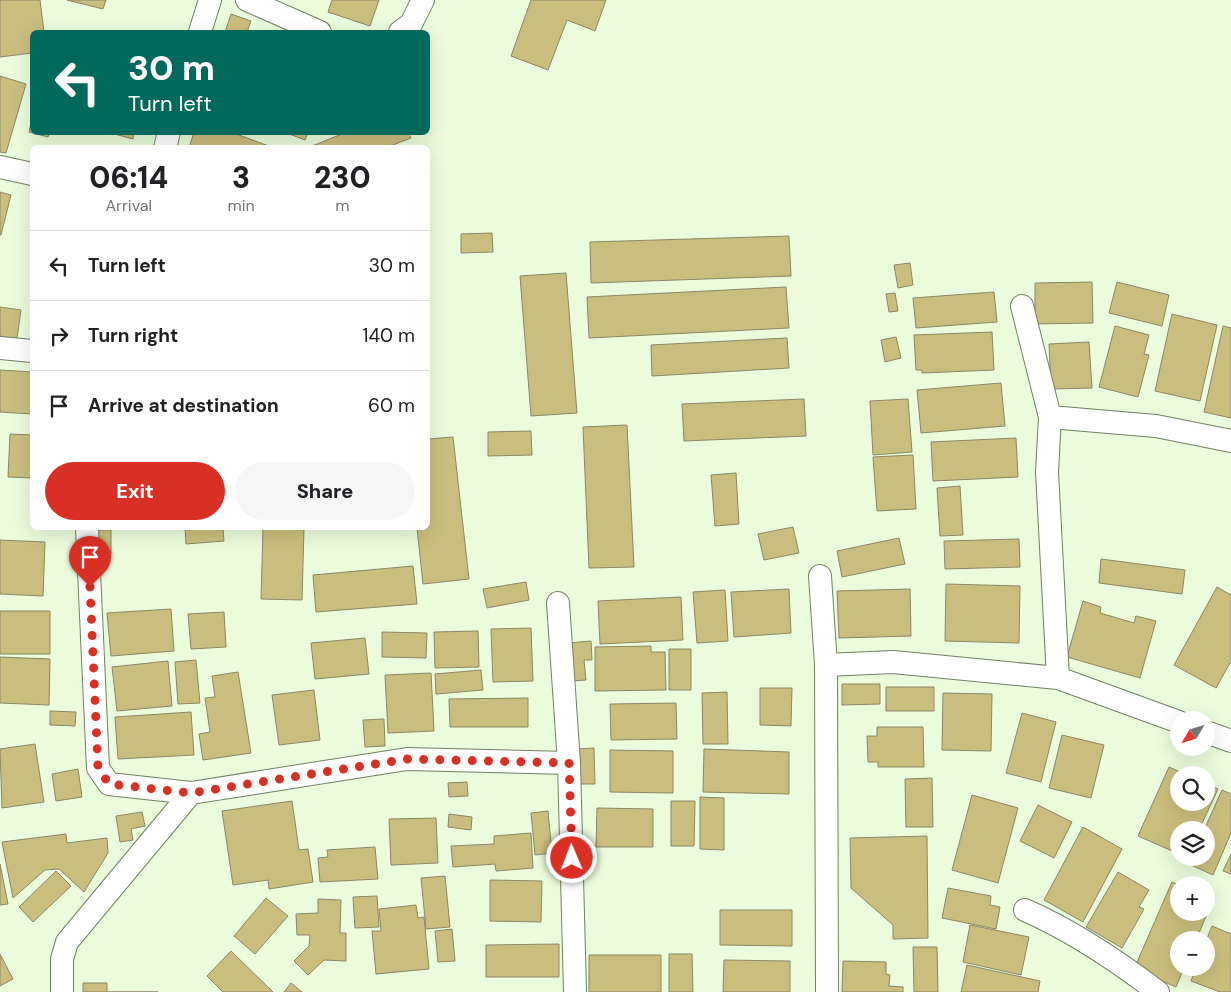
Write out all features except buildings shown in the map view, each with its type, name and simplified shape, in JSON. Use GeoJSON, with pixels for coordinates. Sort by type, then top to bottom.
{"type":"FeatureCollection","features":[{"type":"Feature","properties":{"kind":"street"},"geometry":{"type":"LineString","coordinates":[[201,30],[210,0]]}},
{"type":"Feature","properties":{"kind":"street"},"geometry":{"type":"LineString","coordinates":[[247,0],[315,30]]}},
{"type":"Feature","properties":{"kind":"street"},"geometry":{"type":"LineString","coordinates":[[403,30],[411,24],[423,0]]}},
{"type":"Feature","properties":{"kind":"street"},"geometry":{"type":"LineString","coordinates":[[0,167],[30,174]]}},
{"type":"Feature","properties":{"kind":"street"},"geometry":{"type":"LineString","coordinates":[[1022,306],[1050,417],[1047,472],[1058,678]]}},
{"type":"Feature","properties":{"kind":"street"},"geometry":{"type":"LineString","coordinates":[[0,348],[30,351]]}},
{"type":"Feature","properties":{"kind":"street"},"geometry":{"type":"LineString","coordinates":[[1050,417],[1156,426],[1231,441]]}},
{"type":"Feature","properties":{"kind":"street"},"geometry":{"type":"LineString","coordinates":[[87,530],[98,768],[109,784],[191,793],[407,759],[569,763]]}},
{"type":"Feature","properties":{"kind":"street"},"geometry":{"type":"LineString","coordinates":[[820,576],[826,665],[827,992]]}},
{"type":"Feature","properties":{"kind":"street"},"geometry":{"type":"LineString","coordinates":[[558,602],[569,763],[575,992]]}},
{"type":"Feature","properties":{"kind":"street"},"geometry":{"type":"LineString","coordinates":[[826,665],[892,662],[1058,678],[1170,719]]}},
{"type":"Feature","properties":{"kind":"street"},"geometry":{"type":"LineString","coordinates":[[1215,735],[1231,741]]}},
{"type":"Feature","properties":{"kind":"street"},"geometry":{"type":"LineString","coordinates":[[62,992],[62,959],[67,942],[191,793]]}},
{"type":"Feature","properties":{"kind":"street"},"geometry":{"type":"LineString","coordinates":[[1025,910],[1059,924],[1129,970],[1158,992]]}},
{"type":"Feature","properties":{"kind":"route"},"geometry":{"type":"LineString","coordinates":[[90,587],[98,768],[109,784],[191,793],[407,759],[569,763],[572,858]]}}]}
